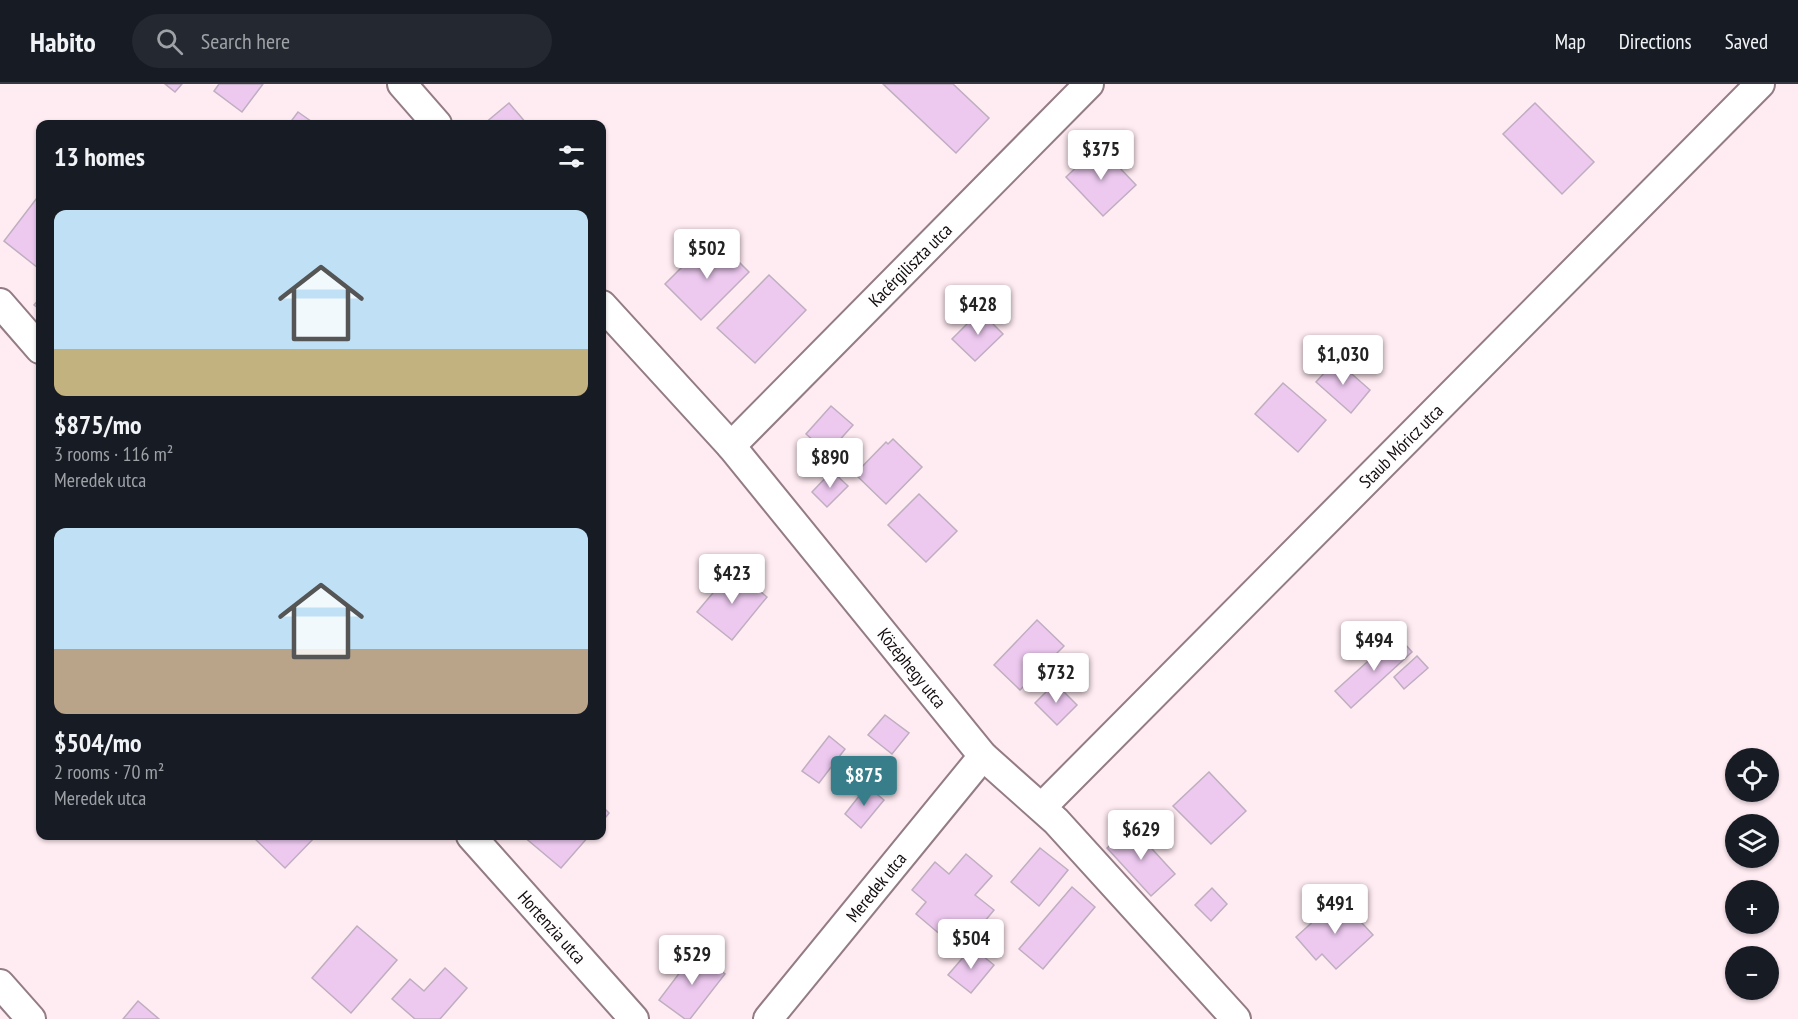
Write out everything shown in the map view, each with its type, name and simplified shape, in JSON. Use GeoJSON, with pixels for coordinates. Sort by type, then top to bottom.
{"type":"FeatureCollection","features":[{"type":"Feature","properties":{"kind":"street"},"geometry":{"type":"LineString","coordinates":[[402,84],[434,120]]}},
{"type":"Feature","properties":{"kind":"street","name":"Kacérgiliszta utca"},"geometry":{"type":"LineString","coordinates":[[731,446],[1089,84]]}},
{"type":"Feature","properties":{"kind":"street","name":"Staub Móricz utca"},"geometry":{"type":"LineString","coordinates":[[1042,807],[1760,84]]}},
{"type":"Feature","properties":{"kind":"street"},"geometry":{"type":"LineString","coordinates":[[0,303],[36,344]]}},
{"type":"Feature","properties":{"kind":"street","name":"Középhegy utca"},"geometry":{"type":"LineString","coordinates":[[606,309],[731,446],[983,756],[1042,807],[1236,1019]]}},
{"type":"Feature","properties":{"kind":"street","name":"Meredek utca"},"geometry":{"type":"LineString","coordinates":[[768,1019],[983,756]]}},
{"type":"Feature","properties":{"kind":"street","name":"Hortenzia utca"},"geometry":{"type":"LineString","coordinates":[[475,840],[633,1019]]}},
{"type":"Feature","properties":{"kind":"street"},"geometry":{"type":"LineString","coordinates":[[0,984],[31,1019]]}},
{"type":"Feature","properties":{"kind":"building"},"geometry":{"type":"Polygon","coordinates":[[[165,84],[182,84],[175,92],[165,84]]]}},
{"type":"Feature","properties":{"kind":"building"},"geometry":{"type":"Polygon","coordinates":[[[219,84],[263,84],[242,112],[214,91],[219,84]]]}},
{"type":"Feature","properties":{"kind":"building"},"geometry":{"type":"Polygon","coordinates":[[[883,84],[953,84],[989,118],[956,153],[883,84]]]}},
{"type":"Feature","properties":{"kind":"building"},"geometry":{"type":"Polygon","coordinates":[[[509,103],[524,120],[489,120],[509,103]]]}},
{"type":"Feature","properties":{"kind":"building"},"geometry":{"type":"Polygon","coordinates":[[[1535,103],[1594,162],[1562,194],[1503,134],[1535,103]]]}},
{"type":"Feature","properties":{"kind":"building"},"geometry":{"type":"Polygon","coordinates":[[[298,112],[309,120],[292,120],[298,112]]]}},
{"type":"Feature","properties":{"kind":"building"},"geometry":{"type":"Polygon","coordinates":[[[1099,146],[1136,185],[1103,216],[1066,177],[1099,146]]]}},
{"type":"Feature","properties":{"kind":"building"},"geometry":{"type":"Polygon","coordinates":[[[36,199],[36,266],[4,241],[36,199]]]}},
{"type":"Feature","properties":{"kind":"building"},"geometry":{"type":"Polygon","coordinates":[[[703,246],[715,257],[725,248],[749,272],[701,320],[665,284],[703,246]]]}},
{"type":"Feature","properties":{"kind":"building"},"geometry":{"type":"Polygon","coordinates":[[[769,275],[806,310],[755,363],[717,328],[769,275]]]}},
{"type":"Feature","properties":{"kind":"building"},"geometry":{"type":"Polygon","coordinates":[[[980,311],[1003,334],[975,361],[952,339],[980,311]]]}},
{"type":"Feature","properties":{"kind":"building"},"geometry":{"type":"Polygon","coordinates":[[[1336,360],[1370,390],[1351,413],[1316,382],[1336,360]]]}},
{"type":"Feature","properties":{"kind":"building"},"geometry":{"type":"Polygon","coordinates":[[[1283,383],[1326,420],[1298,452],[1255,414],[1283,383]]]}},
{"type":"Feature","properties":{"kind":"building"},"geometry":{"type":"Polygon","coordinates":[[[831,406],[853,425],[828,453],[806,434],[831,406]]]}},
{"type":"Feature","properties":{"kind":"building"},"geometry":{"type":"Polygon","coordinates":[[[893,439],[922,467],[886,504],[855,474],[886,442],[888,444],[893,439]]]}},
{"type":"Feature","properties":{"kind":"building"},"geometry":{"type":"Polygon","coordinates":[[[832,471],[848,486],[827,507],[812,492],[832,471]]]}},
{"type":"Feature","properties":{"kind":"building"},"geometry":{"type":"Polygon","coordinates":[[[919,494],[957,531],[926,562],[888,525],[919,494]]]}},
{"type":"Feature","properties":{"kind":"building"},"geometry":{"type":"Polygon","coordinates":[[[733,569],[767,597],[732,640],[697,612],[733,569]]]}},
{"type":"Feature","properties":{"kind":"building"},"geometry":{"type":"Polygon","coordinates":[[[1037,620],[1064,646],[1020,690],[994,665],[1037,620]]]}},
{"type":"Feature","properties":{"kind":"building"},"geometry":{"type":"Polygon","coordinates":[[[1397,635],[1412,652],[1351,708],[1335,691],[1397,635]]]}},
{"type":"Feature","properties":{"kind":"building"},"geometry":{"type":"Polygon","coordinates":[[[1417,656],[1428,668],[1404,689],[1394,677],[1417,656]]]}},
{"type":"Feature","properties":{"kind":"building"},"geometry":{"type":"Polygon","coordinates":[[[1055,683],[1077,705],[1057,725],[1035,703],[1055,683]]]}},
{"type":"Feature","properties":{"kind":"building"},"geometry":{"type":"Polygon","coordinates":[[[885,715],[909,733],[892,754],[868,735],[885,715]]]}},
{"type":"Feature","properties":{"kind":"building"},"geometry":{"type":"Polygon","coordinates":[[[829,736],[845,749],[819,783],[802,771],[829,736]]]}},
{"type":"Feature","properties":{"kind":"building"},"geometry":{"type":"Polygon","coordinates":[[[1209,772],[1246,811],[1211,844],[1173,806],[1209,772]]]}},
{"type":"Feature","properties":{"kind":"building"},"geometry":{"type":"Polygon","coordinates":[[[867,786],[884,800],[861,828],[845,814],[867,786]]]}},
{"type":"Feature","properties":{"kind":"building"},"geometry":{"type":"Polygon","coordinates":[[[1131,826],[1175,874],[1151,896],[1107,848],[1131,826]]]}},
{"type":"Feature","properties":{"kind":"building"},"geometry":{"type":"Polygon","coordinates":[[[256,840],[312,840],[285,868],[256,840]]]}},
{"type":"Feature","properties":{"kind":"building"},"geometry":{"type":"Polygon","coordinates":[[[528,840],[586,840],[561,868],[528,840]]]}},
{"type":"Feature","properties":{"kind":"building"},"geometry":{"type":"Polygon","coordinates":[[[1040,848],[1068,870],[1039,906],[1011,882],[1040,848]]]}},
{"type":"Feature","properties":{"kind":"building"},"geometry":{"type":"Polygon","coordinates":[[[966,854],[992,876],[975,895],[994,910],[970,939],[952,924],[942,936],[916,914],[926,902],[912,890],[935,862],[949,874],[966,854]]]}},
{"type":"Feature","properties":{"kind":"building"},"geometry":{"type":"Polygon","coordinates":[[[1072,887],[1095,907],[1043,969],[1019,949],[1072,887]]]}},
{"type":"Feature","properties":{"kind":"building"},"geometry":{"type":"Polygon","coordinates":[[[1212,888],[1227,904],[1211,921],[1195,905],[1212,888]]]}},
{"type":"Feature","properties":{"kind":"building"},"geometry":{"type":"Polygon","coordinates":[[[1339,898],[1373,935],[1336,969],[1322,954],[1316,960],[1296,937],[1339,898]]]}},
{"type":"Feature","properties":{"kind":"building"},"geometry":{"type":"Polygon","coordinates":[[[357,926],[397,960],[351,1013],[312,978],[357,926]]]}},
{"type":"Feature","properties":{"kind":"building"},"geometry":{"type":"Polygon","coordinates":[[[972,947],[994,965],[971,993],[948,975],[972,947]]]}},
{"type":"Feature","properties":{"kind":"building"},"geometry":{"type":"Polygon","coordinates":[[[696,951],[725,974],[690,1019],[685,1019],[659,1000],[696,951]]]}},
{"type":"Feature","properties":{"kind":"building"},"geometry":{"type":"Polygon","coordinates":[[[445,968],[467,988],[440,1019],[415,1019],[392,999],[410,979],[424,991],[445,968]]]}},
{"type":"Feature","properties":{"kind":"building"},"geometry":{"type":"Polygon","coordinates":[[[138,1001],[159,1019],[123,1019],[138,1001]]]}}]}
